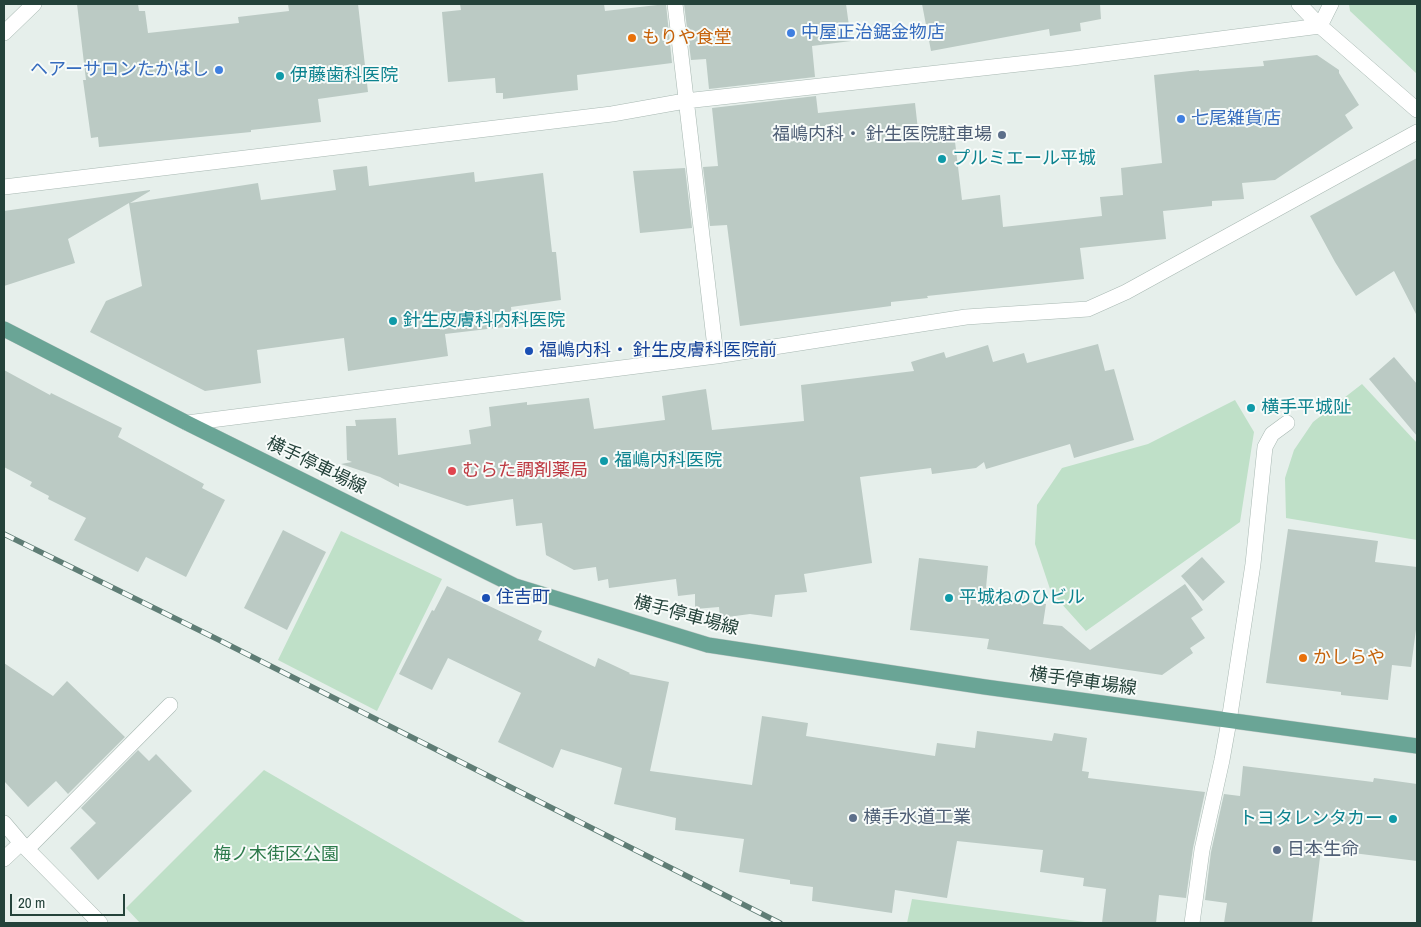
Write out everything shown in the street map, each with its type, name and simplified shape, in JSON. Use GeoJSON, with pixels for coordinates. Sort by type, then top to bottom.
{"type":"FeatureCollection","features":[{"type":"Feature","properties":{"kind":"main road","name":"横手停車場線"},"geometry":{"type":"LineString","coordinates":[[4,329],[187,423],[515,586],[708,645],[985,688],[1417,746]]}},
{"type":"Feature","properties":{"kind":"street"},"geometry":{"type":"LineString","coordinates":[[4,33],[34,4]]}},
{"type":"Feature","properties":{"kind":"street"},"geometry":{"type":"LineString","coordinates":[[675,4],[716,356]]}},
{"type":"Feature","properties":{"kind":"street"},"geometry":{"type":"LineString","coordinates":[[1299,4],[1320,26],[1417,110]]}},
{"type":"Feature","properties":{"kind":"street"},"geometry":{"type":"LineString","coordinates":[[1320,26],[1331,4]]}},
{"type":"Feature","properties":{"kind":"street"},"geometry":{"type":"LineString","coordinates":[[4,187],[612,114],[686,101],[1073,58],[1320,26]]}},
{"type":"Feature","properties":{"kind":"street"},"geometry":{"type":"LineString","coordinates":[[187,423],[716,356],[966,317],[1088,309],[1135,287],[1417,132]]}},
{"type":"Feature","properties":{"kind":"street"},"geometry":{"type":"LineString","coordinates":[[1192,923],[1202,850],[1229,721],[1253,564],[1265,447],[1272,434],[1287,423]]}},
{"type":"Feature","properties":{"kind":"street"},"geometry":{"type":"LineString","coordinates":[[4,859],[24,846],[170,705]]}},
{"type":"Feature","properties":{"kind":"street"},"geometry":{"type":"LineString","coordinates":[[4,823],[24,846],[100,923]]}},
{"type":"Feature","properties":{"kind":"green space"},"geometry":{"type":"Polygon","coordinates":[[[1349,4],[1417,4],[1417,74],[1350,11],[1349,4]]]}},
{"type":"Feature","properties":{"kind":"green space"},"geometry":{"type":"Polygon","coordinates":[[[1362,384],[1417,443],[1417,540],[1286,518],[1285,478],[1294,450],[1313,422],[1362,384]]]}},
{"type":"Feature","properties":{"kind":"green space"},"geometry":{"type":"Polygon","coordinates":[[[1235,400],[1254,432],[1240,522],[1086,631],[1051,592],[1035,544],[1037,505],[1062,468],[1148,444],[1235,400]]]}},
{"type":"Feature","properties":{"kind":"green space"},"geometry":{"type":"Polygon","coordinates":[[[341,531],[442,579],[377,711],[278,660],[341,531]]]}},
{"type":"Feature","properties":{"kind":"green space","name":"梅ノ木街区公園"},"geometry":{"type":"Polygon","coordinates":[[[264,770],[527,923],[140,923],[126,908],[264,770]]]}},
{"type":"Feature","properties":{"kind":"green space"},"geometry":{"type":"Polygon","coordinates":[[[912,899],[1085,922],[907,923],[912,899]]]}},
{"type":"Feature","properties":{"kind":"building"},"geometry":{"type":"Polygon","coordinates":[[[77,4],[138,4],[139,11],[145,11],[148,33],[239,23],[238,17],[289,11],[288,4],[358,4],[368,92],[318,99],[321,122],[251,130],[251,132],[99,147],[98,137],[91,138],[83,80],[86,80],[77,4]]]}},
{"type":"Feature","properties":{"kind":"building"},"geometry":{"type":"Polygon","coordinates":[[[460,4],[604,4],[605,11],[666,4],[672,63],[577,75],[578,90],[503,99],[503,93],[496,93],[495,78],[448,82],[442,12],[461,10],[460,4]]]}},
{"type":"Feature","properties":{"kind":"building"},"geometry":{"type":"Polygon","coordinates":[[[684,4],[846,4],[851,41],[812,46],[815,77],[709,89],[706,59],[691,60],[684,4]]]}},
{"type":"Feature","properties":{"kind":"building"},"geometry":{"type":"Polygon","coordinates":[[[922,4],[1100,4],[1101,19],[1080,23],[1081,31],[1050,36],[1049,29],[931,51],[922,4]]]}},
{"type":"Feature","properties":{"kind":"building"},"geometry":{"type":"Polygon","coordinates":[[[1317,55],[1339,70],[1359,105],[1345,115],[1353,128],[1275,180],[1242,183],[1244,199],[1212,201],[1212,206],[1163,211],[1166,239],[1080,248],[1084,279],[927,296],[928,298],[891,302],[891,306],[740,326],[727,225],[710,226],[703,167],[718,166],[712,108],[816,96],[818,113],[915,103],[918,130],[953,125],[962,200],[1000,195],[1003,227],[1102,216],[1100,197],[1123,195],[1121,168],[1162,163],[1154,75],[1264,66],[1263,61],[1317,55]]]}},
{"type":"Feature","properties":{"kind":"building"},"geometry":{"type":"Polygon","coordinates":[[[1417,158],[1417,316],[1394,271],[1356,296],[1310,216],[1417,158]]]}},
{"type":"Feature","properties":{"kind":"building"},"geometry":{"type":"Polygon","coordinates":[[[367,166],[369,186],[474,172],[475,182],[543,173],[552,252],[556,252],[561,300],[511,307],[513,326],[445,334],[448,356],[348,371],[344,338],[257,350],[261,383],[205,391],[90,332],[106,301],[142,286],[129,203],[68,239],[75,263],[4,286],[4,211],[150,190],[130,203],[258,183],[261,200],[336,190],[333,170],[367,166]]]}},
{"type":"Feature","properties":{"kind":"building"},"geometry":{"type":"Polygon","coordinates":[[[685,168],[692,228],[640,233],[633,171],[685,168]]]}},
{"type":"Feature","properties":{"kind":"building"},"geometry":{"type":"Polygon","coordinates":[[[1098,344],[1105,371],[1114,369],[1134,440],[1074,458],[1070,444],[986,469],[984,462],[976,468],[932,474],[931,468],[860,477],[872,563],[804,574],[807,592],[775,595],[772,617],[750,614],[720,618],[719,607],[695,609],[695,594],[678,596],[676,579],[609,588],[608,579],[598,581],[596,567],[574,570],[546,555],[542,523],[516,526],[513,499],[467,506],[399,483],[399,487],[380,477],[341,464],[352,462],[347,460],[346,426],[356,426],[355,420],[396,418],[398,455],[471,444],[469,430],[491,426],[489,407],[527,402],[527,405],[589,398],[594,429],[665,420],[662,396],[706,389],[712,430],[804,421],[801,385],[914,371],[911,362],[944,352],[946,358],[988,345],[993,362],[1024,353],[1027,363],[1098,344]]]}},
{"type":"Feature","properties":{"kind":"building"},"geometry":{"type":"Polygon","coordinates":[[[1394,357],[1417,384],[1417,436],[1369,379],[1394,357]]]}},
{"type":"Feature","properties":{"kind":"building"},"geometry":{"type":"Polygon","coordinates":[[[4,370],[50,395],[51,393],[122,428],[118,437],[204,484],[202,488],[225,500],[186,577],[146,557],[138,572],[74,540],[86,518],[48,499],[49,496],[30,486],[32,482],[4,467],[4,370]]]}},
{"type":"Feature","properties":{"kind":"building"},"geometry":{"type":"Polygon","coordinates":[[[1288,529],[1378,541],[1375,562],[1417,567],[1417,622],[1411,667],[1392,665],[1388,700],[1341,695],[1341,692],[1266,683],[1288,529]]]}},
{"type":"Feature","properties":{"kind":"building"},"geometry":{"type":"Polygon","coordinates":[[[283,530],[326,552],[287,630],[244,608],[283,530]]]}},
{"type":"Feature","properties":{"kind":"building"},"geometry":{"type":"Polygon","coordinates":[[[1202,557],[1225,582],[1203,601],[1181,576],[1202,557]]]}},
{"type":"Feature","properties":{"kind":"building"},"geometry":{"type":"Polygon","coordinates":[[[919,558],[988,566],[986,588],[1025,595],[1024,602],[1046,604],[1043,624],[1062,626],[1090,650],[1185,584],[1203,610],[1191,618],[1205,638],[1190,648],[1193,653],[1162,675],[987,649],[989,639],[910,630],[919,558]]]}},
{"type":"Feature","properties":{"kind":"building"},"geometry":{"type":"Polygon","coordinates":[[[447,586],[542,631],[538,640],[595,667],[598,658],[629,674],[669,682],[650,771],[752,785],[762,716],[808,723],[806,736],[935,756],[937,743],[975,748],[977,731],[1052,741],[1054,733],[1087,738],[1082,771],[1089,772],[1088,778],[1205,792],[1193,848],[1186,898],[1159,895],[1156,923],[1102,923],[1106,889],[1083,886],[1084,878],[1040,872],[1043,850],[957,841],[947,898],[895,890],[892,913],[812,901],[813,887],[790,884],[790,880],[739,872],[744,839],[675,830],[676,818],[614,804],[622,768],[561,749],[553,768],[498,742],[521,693],[448,658],[432,690],[399,674],[432,610],[434,611],[447,586]]]}},
{"type":"Feature","properties":{"kind":"building"},"geometry":{"type":"Polygon","coordinates":[[[4,663],[53,696],[67,681],[125,737],[68,794],[56,781],[28,807],[4,781],[4,663]]]}},
{"type":"Feature","properties":{"kind":"building"},"geometry":{"type":"Polygon","coordinates":[[[138,750],[149,761],[156,754],[192,791],[98,880],[70,848],[96,823],[81,808],[138,750]]]}},
{"type":"Feature","properties":{"kind":"building"},"geometry":{"type":"Polygon","coordinates":[[[1243,766],[1373,782],[1374,778],[1417,784],[1417,861],[1321,849],[1312,923],[1224,923],[1227,903],[1205,900],[1211,852],[1224,794],[1240,796],[1243,766]]]}},
{"type":"Feature","properties":{"kind":"railway"},"geometry":{"type":"LineString","coordinates":[[4,534],[215,638],[780,923]]}},
{"type":"Feature","properties":{"kind":"place","name":"中屋正治鋸金物店"},"geometry":{"type":"Point","coordinates":[791,33]}},
{"type":"Feature","properties":{"kind":"place","name":"もりや食堂"},"geometry":{"type":"Point","coordinates":[632,38]}},
{"type":"Feature","properties":{"kind":"place","name":"ヘアーサロンたかはし"},"geometry":{"type":"Point","coordinates":[219,70]}},
{"type":"Feature","properties":{"kind":"place","name":"伊藤歯科医院"},"geometry":{"type":"Point","coordinates":[280,76]}},
{"type":"Feature","properties":{"kind":"place","name":"七尾雑貨店"},"geometry":{"type":"Point","coordinates":[1181,119]}},
{"type":"Feature","properties":{"kind":"place","name":"福嶋内科・ 針生医院駐車場"},"geometry":{"type":"Point","coordinates":[1002,135]}},
{"type":"Feature","properties":{"kind":"place","name":"プルミエール平城"},"geometry":{"type":"Point","coordinates":[942,159]}},
{"type":"Feature","properties":{"kind":"place","name":"針生皮膚科内科医院"},"geometry":{"type":"Point","coordinates":[393,321]}},
{"type":"Feature","properties":{"kind":"place","name":"福嶋内科・ 針生皮膚科医院前"},"geometry":{"type":"Point","coordinates":[529,351]}},
{"type":"Feature","properties":{"kind":"place","name":"横手平城阯"},"geometry":{"type":"Point","coordinates":[1251,408]}},
{"type":"Feature","properties":{"kind":"place","name":"福嶋内科医院"},"geometry":{"type":"Point","coordinates":[604,461]}},
{"type":"Feature","properties":{"kind":"place","name":"むらた調剤薬局"},"geometry":{"type":"Point","coordinates":[452,471]}},
{"type":"Feature","properties":{"kind":"place","name":"住吉町"},"geometry":{"type":"Point","coordinates":[486,598]}},
{"type":"Feature","properties":{"kind":"place","name":"平城ねのひビル"},"geometry":{"type":"Point","coordinates":[949,598]}},
{"type":"Feature","properties":{"kind":"place","name":"かしらや"},"geometry":{"type":"Point","coordinates":[1303,658]}},
{"type":"Feature","properties":{"kind":"place","name":"横手水道工業"},"geometry":{"type":"Point","coordinates":[853,818]}},
{"type":"Feature","properties":{"kind":"place","name":"トヨタレンタカー"},"geometry":{"type":"Point","coordinates":[1393,819]}},
{"type":"Feature","properties":{"kind":"place","name":"日本生命"},"geometry":{"type":"Point","coordinates":[1277,850]}}]}
